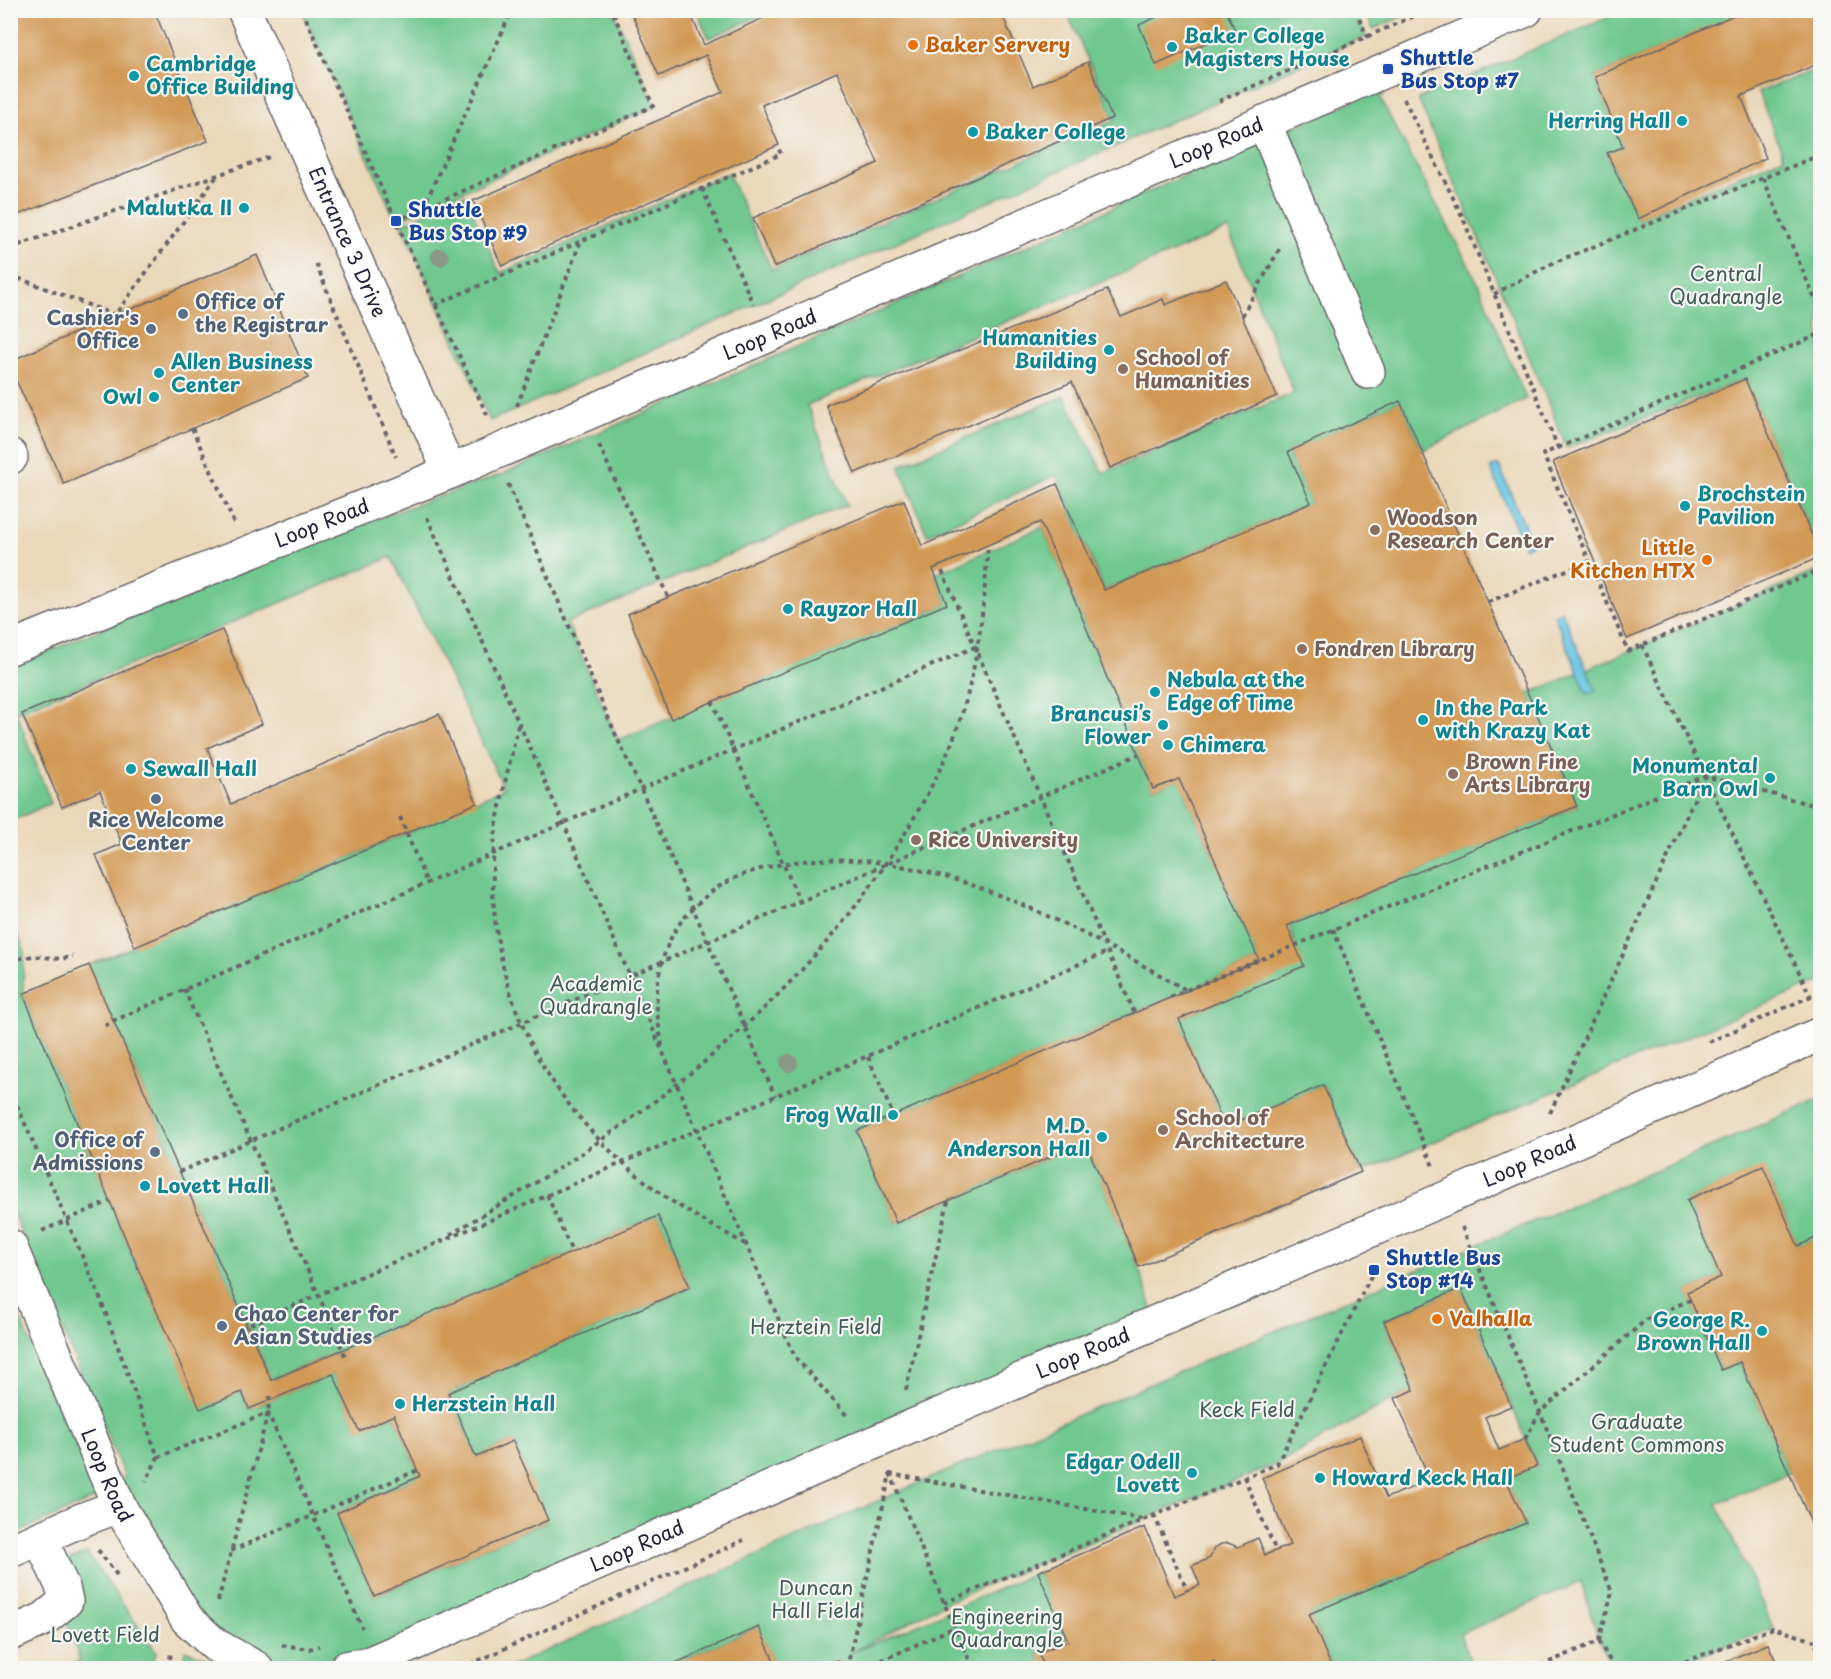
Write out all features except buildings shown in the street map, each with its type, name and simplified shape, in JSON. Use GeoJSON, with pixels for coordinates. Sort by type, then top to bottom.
{"type":"FeatureCollection","features":[{"type":"Feature","properties":{"kind":"lane","name":"Entrance 3 Drive"},"geometry":{"type":"LineString","coordinates":[[244,10],[450,472]]}},
{"type":"Feature","properties":{"kind":"lane","name":"Loop Road"},"geometry":{"type":"LineString","coordinates":[[10,648],[450,472],[1526,10]]}},
{"type":"Feature","properties":{"kind":"lane"},"geometry":{"type":"LineString","coordinates":[[1264,122],[1368,372]]}},
{"type":"Feature","properties":{"kind":"lane","name":"Loop Road"},"geometry":{"type":"LineString","coordinates":[[338,1656],[370,1663],[873,1443],[1446,1198],[1818,1020]]}},
{"type":"Feature","properties":{"kind":"lane","name":"Loop Road"},"geometry":{"type":"LineString","coordinates":[[25,1239],[118,1506],[214,1657],[266,1656]]}},
{"type":"Feature","properties":{"kind":"lane"},"geometry":{"type":"LineString","coordinates":[[10,1551],[118,1506]]}},
{"type":"Feature","properties":{"kind":"lane"},"geometry":{"type":"LineString","coordinates":[[10,1634],[44,1619],[66,1601],[63,1588],[40,1538]]}},
{"type":"Feature","properties":{"kind":"path"},"geometry":{"type":"LineString","coordinates":[[422,209],[512,10]]}},
{"type":"Feature","properties":{"kind":"path"},"geometry":{"type":"LineString","coordinates":[[396,221],[652,106],[612,10]]}},
{"type":"Feature","properties":{"kind":"path"},"geometry":{"type":"LineString","coordinates":[[302,11],[396,221],[490,421],[495,452],[618,740],[775,1096]]}},
{"type":"Feature","properties":{"kind":"path"},"geometry":{"type":"LineString","coordinates":[[1388,69],[1462,216],[1558,448]]}},
{"type":"Feature","properties":{"kind":"path"},"geometry":{"type":"LineString","coordinates":[[435,305],[781,154],[777,145]]}},
{"type":"Feature","properties":{"kind":"path"},"geometry":{"type":"LineString","coordinates":[[1494,294],[1553,263],[1821,155]]}},
{"type":"Feature","properties":{"kind":"path"},"geometry":{"type":"LineString","coordinates":[[10,248],[272,156]]}},
{"type":"Feature","properties":{"kind":"path"},"geometry":{"type":"LineString","coordinates":[[10,274],[115,315],[217,176]]}},
{"type":"Feature","properties":{"kind":"path"},"geometry":{"type":"LineString","coordinates":[[1763,178],[1821,311]]}},
{"type":"Feature","properties":{"kind":"path"},"geometry":{"type":"LineString","coordinates":[[702,188],[753,305]]}},
{"type":"Feature","properties":{"kind":"path"},"geometry":{"type":"LineString","coordinates":[[1242,316],[1301,211]]}},
{"type":"Feature","properties":{"kind":"path"},"geometry":{"type":"LineString","coordinates":[[516,409],[580,242]]}},
{"type":"Feature","properties":{"kind":"path"},"geometry":{"type":"LineString","coordinates":[[1821,334],[1543,454],[1628,651],[1821,570]]}},
{"type":"Feature","properties":{"kind":"path"},"geometry":{"type":"LineString","coordinates":[[192,429],[236,527]]}},
{"type":"Feature","properties":{"kind":"path"},"geometry":{"type":"LineString","coordinates":[[599,445],[668,597]]}},
{"type":"Feature","properties":{"kind":"path"},"geometry":{"type":"LineString","coordinates":[[412,487],[563,822],[795,1357],[873,1443],[890,1474],[973,1668]]}},
{"type":"Feature","properties":{"kind":"path"},"geometry":{"type":"LineString","coordinates":[[436,1243],[556,1170],[677,1084],[744,1027],[818,953],[848,918],[887,864],[917,813],[950,748],[966,699],[984,606],[988,545]]}},
{"type":"Feature","properties":{"kind":"path"},"geometry":{"type":"LineString","coordinates":[[1488,602],[1589,561]]}},
{"type":"Feature","properties":{"kind":"path"},"geometry":{"type":"LineString","coordinates":[[942,571],[1134,1012]]}},
{"type":"Feature","properties":{"kind":"path"},"geometry":{"type":"LineString","coordinates":[[1642,645],[1811,996],[1818,1020]]}},
{"type":"Feature","properties":{"kind":"path"},"geometry":{"type":"LineString","coordinates":[[105,1026],[563,822],[975,649]]}},
{"type":"Feature","properties":{"kind":"path"},"geometry":{"type":"LineString","coordinates":[[712,701],[800,903]]}},
{"type":"Feature","properties":{"kind":"path"},"geometry":{"type":"LineString","coordinates":[[519,723],[497,828],[494,853],[494,911],[497,940],[512,1000],[521,1024],[534,1052],[552,1081],[571,1108],[600,1140],[669,1199],[746,1244]]}},
{"type":"Feature","properties":{"kind":"path"},"geometry":{"type":"LineString","coordinates":[[179,1172],[1139,754]]}},
{"type":"Feature","properties":{"kind":"path"},"geometry":{"type":"LineString","coordinates":[[1560,1108],[1550,1113],[1705,776]]}},
{"type":"Feature","properties":{"kind":"path"},"geometry":{"type":"LineString","coordinates":[[1170,997],[1705,776],[1821,807]]}},
{"type":"Feature","properties":{"kind":"path"},"geometry":{"type":"LineString","coordinates":[[400,817],[427,883]]}},
{"type":"Feature","properties":{"kind":"path"},"geometry":{"type":"LineString","coordinates":[[663,1053],[657,1008],[658,981],[666,951],[679,924],[714,889],[759,870],[803,860],[887,864],[950,879],[1010,899],[1103,943],[1186,990]]}},
{"type":"Feature","properties":{"kind":"path"},"geometry":{"type":"LineString","coordinates":[[1333,929],[1446,1198],[1461,1226],[1540,1412],[1612,1592],[1599,1641],[1614,1668]]}},
{"type":"Feature","properties":{"kind":"path"},"geometry":{"type":"LineString","coordinates":[[242,1328],[1107,952]]}},
{"type":"Feature","properties":{"kind":"path"},"geometry":{"type":"LineString","coordinates":[[10,960],[33,956],[62,959],[73,956]]}},
{"type":"Feature","properties":{"kind":"path"},"geometry":{"type":"LineString","coordinates":[[184,989],[347,1360]]}},
{"type":"Feature","properties":{"kind":"path"},"geometry":{"type":"LineString","coordinates":[[1702,1045],[1821,992]]}},
{"type":"Feature","properties":{"kind":"path"},"geometry":{"type":"LineString","coordinates":[[868,1057],[893,1115]]}},
{"type":"Feature","properties":{"kind":"path"},"geometry":{"type":"LineString","coordinates":[[10,1089],[99,1295],[158,1457]]}},
{"type":"Feature","properties":{"kind":"path"},"geometry":{"type":"LineString","coordinates":[[1432,1165],[1443,1161]]}},
{"type":"Feature","properties":{"kind":"path"},"geometry":{"type":"LineString","coordinates":[[547,1195],[572,1252]]}},
{"type":"Feature","properties":{"kind":"path"},"geometry":{"type":"LineString","coordinates":[[25,1239],[110,1201]]}},
{"type":"Feature","properties":{"kind":"path"},"geometry":{"type":"LineString","coordinates":[[906,1390],[948,1201]]}},
{"type":"Feature","properties":{"kind":"path"},"geometry":{"type":"LineString","coordinates":[[944,1603],[1277,1464],[1374,1270],[1363,1274]]}},
{"type":"Feature","properties":{"kind":"path"},"geometry":{"type":"LineString","coordinates":[[1525,1439],[1540,1412],[1647,1319],[1690,1300]]}},
{"type":"Feature","properties":{"kind":"path"},"geometry":{"type":"LineString","coordinates":[[896,1394],[916,1385]]}},
{"type":"Feature","properties":{"kind":"path"},"geometry":{"type":"LineString","coordinates":[[210,1596],[217,1606],[268,1413],[270,1393]]}},
{"type":"Feature","properties":{"kind":"path"},"geometry":{"type":"LineString","coordinates":[[836,1420],[857,1411]]}},
{"type":"Feature","properties":{"kind":"path"},"geometry":{"type":"LineString","coordinates":[[145,1484],[158,1457],[268,1413]]}},
{"type":"Feature","properties":{"kind":"path"},"geometry":{"type":"LineString","coordinates":[[268,1413],[364,1632],[357,1635]]}},
{"type":"Feature","properties":{"kind":"path"},"geometry":{"type":"LineString","coordinates":[[880,1479],[901,1469]]}},
{"type":"Feature","properties":{"kind":"path"},"geometry":{"type":"LineString","coordinates":[[231,1551],[418,1470]]}},
{"type":"Feature","properties":{"kind":"path"},"geometry":{"type":"LineString","coordinates":[[890,1474],[1143,1519]]}},
{"type":"Feature","properties":{"kind":"path"},"geometry":{"type":"LineString","coordinates":[[847,1668],[890,1474]]}},
{"type":"Feature","properties":{"kind":"path"},"geometry":{"type":"LineString","coordinates":[[1244,1477],[1276,1551]]}},
{"type":"Feature","properties":{"kind":"path"},"geometry":{"type":"LineString","coordinates":[[1154,1515],[1187,1590]]}},
{"type":"Feature","properties":{"kind":"path"},"geometry":{"type":"LineString","coordinates":[[462,1668],[751,1537]]}},
{"type":"Feature","properties":{"kind":"path"},"geometry":{"type":"LineString","coordinates":[[865,1668],[954,1628]]}},
{"type":"Feature","properties":{"kind":"path"},"geometry":{"type":"LineString","coordinates":[[1668,1668],[1773,1628],[1815,1641],[1821,1639]]}},
{"type":"Feature","properties":{"kind":"path"},"geometry":{"type":"LineString","coordinates":[[1535,1668],[1599,1641]]}},
{"type":"Feature","properties":{"kind":"path"},"geometry":{"type":"LineString","coordinates":[[1815,1641],[1821,1654]]}},
{"type":"Feature","properties":{"kind":"path"},"geometry":{"type":"LineString","coordinates":[[266,1656],[309,1649],[338,1656]]}},
{"type":"Feature","properties":{"kind":"shaded area","name":"Rice University"},"geometry":{"type":"Polygon","coordinates":[[[11,11],[1820,11],[1820,1668],[11,1668],[11,11]]]}},
{"type":"Feature","properties":{"kind":"green space"},"geometry":{"type":"Polygon","coordinates":[[[302,11],[613,11],[656,106],[396,221],[302,11]]]}},
{"type":"Feature","properties":{"kind":"green space"},"geometry":{"type":"Polygon","coordinates":[[[697,11],[771,11],[709,38],[697,11]]]}},
{"type":"Feature","properties":{"kind":"green space"},"geometry":{"type":"Polygon","coordinates":[[[1066,11],[1355,11],[1366,36],[490,421],[402,224],[465,195],[500,273],[728,173],[772,270],[1115,120],[1066,11]]]}},
{"type":"Feature","properties":{"kind":"green space"},"geometry":{"type":"Polygon","coordinates":[[[1365,11],[1416,11],[1373,29],[1365,11]]]}},
{"type":"Feature","properties":{"kind":"green space","name":"Central Quadrangle"},"geometry":{"type":"Polygon","coordinates":[[[1623,11],[1745,11],[1595,77],[1623,147],[1607,154],[1638,219],[1784,157],[1758,92],[1820,68],[1820,548],[1818,549],[1745,379],[1567,448],[1418,99],[1623,11]]]}},
{"type":"Feature","properties":{"kind":"green space"},"geometry":{"type":"Polygon","coordinates":[[[1396,82],[1380,98],[1479,285],[1526,399],[1422,451],[1400,401],[1288,452],[1311,503],[1104,590],[1056,475],[927,535],[899,466],[1064,396],[1103,473],[1294,393],[1228,229],[807,405],[847,505],[567,623],[618,740],[947,604],[935,574],[1042,527],[1153,789],[1179,779],[1259,960],[857,1131],[896,1223],[1085,1142],[1139,1267],[1156,1322],[346,1668],[267,1668],[215,1645],[119,1506],[124,1475],[11,1208],[10,919],[24,949],[23,994],[142,1278],[201,1408],[242,1392],[249,1409],[333,1374],[359,1430],[394,1415],[420,1476],[337,1513],[374,1596],[547,1521],[513,1441],[476,1457],[448,1393],[690,1287],[658,1216],[271,1380],[89,965],[407,833],[504,788],[391,557],[16,712],[51,803],[11,821],[11,667],[291,549],[503,474],[903,301],[1396,82]]]}},
{"type":"Feature","properties":{"kind":"green space"},"geometry":{"type":"Polygon","coordinates":[[[1820,570],[1820,982],[1361,1172],[1323,1085],[1225,1127],[1179,1019],[1302,965],[1289,925],[1577,806],[1528,694],[1820,570]]]}},
{"type":"Feature","properties":{"kind":"green space"},"geometry":{"type":"Polygon","coordinates":[[[1820,1099],[1820,1236],[1798,1246],[1763,1167],[1687,1200],[1721,1277],[1687,1292],[1721,1370],[1740,1362],[1789,1473],[1717,1504],[1773,1628],[1668,1668],[1614,1668],[1599,1641],[1581,1582],[1460,1634],[1473,1668],[1332,1668],[1309,1614],[1525,1523],[1506,1479],[1537,1465],[1461,1288],[1384,1321],[1414,1390],[1395,1398],[1277,1464],[944,1603],[847,1655],[1038,1572],[1068,1641],[1038,1653],[1045,1668],[841,1668],[837,1661],[819,1668],[777,1668],[758,1627],[664,1668],[508,1668],[898,1492],[1820,1099]]]}},
{"type":"Feature","properties":{"kind":"green space"},"geometry":{"type":"Polygon","coordinates":[[[10,1296],[98,1497],[10,1536],[10,1296]]]}},
{"type":"Feature","properties":{"kind":"green space","name":"Lovett Field"},"geometry":{"type":"Polygon","coordinates":[[[87,1553],[156,1652],[152,1668],[63,1668],[80,1661],[49,1568],[87,1553]]]}},
{"type":"Feature","properties":{"kind":"green space"},"geometry":{"type":"Polygon","coordinates":[[[185,1650],[206,1658],[204,1668],[182,1668],[185,1650]]]}},
{"type":"Feature","properties":{"kind":"water"},"geometry":{"type":"Polygon","coordinates":[[[1499,465],[1532,544],[1525,548],[1490,468],[1499,465]]]}},
{"type":"Feature","properties":{"kind":"water"},"geometry":{"type":"Polygon","coordinates":[[[1562,611],[1596,691],[1587,694],[1554,615],[1562,611]]]}},
{"type":"Feature","properties":{"kind":"place","name":"Baker Servery"},"geometry":{"type":"Point","coordinates":[913,45]}},
{"type":"Feature","properties":{"kind":"place","name":"Baker College Magisters House"},"geometry":{"type":"Point","coordinates":[1172,47]}},
{"type":"Feature","properties":{"kind":"place","name":"Shuttle Bus Stop #7"},"geometry":{"type":"Point","coordinates":[1388,69]}},
{"type":"Feature","properties":{"kind":"place","name":"Cambridge Office Building"},"geometry":{"type":"Point","coordinates":[134,76]}},
{"type":"Feature","properties":{"kind":"place","name":"Herring Hall"},"geometry":{"type":"Point","coordinates":[1682,121]}},
{"type":"Feature","properties":{"kind":"place","name":"Baker College"},"geometry":{"type":"Point","coordinates":[973,132]}},
{"type":"Feature","properties":{"kind":"place","name":"Malutka II"},"geometry":{"type":"Point","coordinates":[244,208]}},
{"type":"Feature","properties":{"kind":"place","name":"Shuttle Bus Stop #9"},"geometry":{"type":"Point","coordinates":[396,221]}},
{"type":"Feature","properties":{"kind":"place","name":"Office of the Registrar"},"geometry":{"type":"Point","coordinates":[183,314]}},
{"type":"Feature","properties":{"kind":"place","name":"Cashier's Office"},"geometry":{"type":"Point","coordinates":[151,329]}},
{"type":"Feature","properties":{"kind":"place","name":"Humanities Building"},"geometry":{"type":"Point","coordinates":[1109,350]}},
{"type":"Feature","properties":{"kind":"place","name":"School of Humanities"},"geometry":{"type":"Point","coordinates":[1123,369]}},
{"type":"Feature","properties":{"kind":"place","name":"Allen Business Center"},"geometry":{"type":"Point","coordinates":[159,373]}},
{"type":"Feature","properties":{"kind":"place","name":"Owl"},"geometry":{"type":"Point","coordinates":[154,397]}},
{"type":"Feature","properties":{"kind":"place","name":"Brochstein Pavilion"},"geometry":{"type":"Point","coordinates":[1685,506]}},
{"type":"Feature","properties":{"kind":"place","name":"Woodson Research Center"},"geometry":{"type":"Point","coordinates":[1375,530]}},
{"type":"Feature","properties":{"kind":"place","name":"Little Kitchen HTX"},"geometry":{"type":"Point","coordinates":[1707,560]}},
{"type":"Feature","properties":{"kind":"place","name":"Rayzor Hall"},"geometry":{"type":"Point","coordinates":[788,609]}},
{"type":"Feature","properties":{"kind":"place","name":"Fondren Library"},"geometry":{"type":"Point","coordinates":[1302,649]}},
{"type":"Feature","properties":{"kind":"place","name":"Nebula at the Edge of Time"},"geometry":{"type":"Point","coordinates":[1155,692]}},
{"type":"Feature","properties":{"kind":"place","name":"In the Park with Krazy Kat"},"geometry":{"type":"Point","coordinates":[1423,720]}},
{"type":"Feature","properties":{"kind":"place","name":"Brancusi’s Flower"},"geometry":{"type":"Point","coordinates":[1163,725]}},
{"type":"Feature","properties":{"kind":"place","name":"Chimera"},"geometry":{"type":"Point","coordinates":[1168,745]}},
{"type":"Feature","properties":{"kind":"place","name":"Sewall Hall"},"geometry":{"type":"Point","coordinates":[131,769]}},
{"type":"Feature","properties":{"kind":"place","name":"Brown Fine Arts Library"},"geometry":{"type":"Point","coordinates":[1453,774]}},
{"type":"Feature","properties":{"kind":"place","name":"Monumental Barn Owl"},"geometry":{"type":"Point","coordinates":[1770,778]}},
{"type":"Feature","properties":{"kind":"place","name":"Rice Welcome Center"},"geometry":{"type":"Point","coordinates":[156,799]}},
{"type":"Feature","properties":{"kind":"place","name":"Rice University"},"geometry":{"type":"Point","coordinates":[916,840]}},
{"type":"Feature","properties":{"kind":"place","name":"Frog Wall"},"geometry":{"type":"Point","coordinates":[893,1115]}},
{"type":"Feature","properties":{"kind":"place","name":"School of Architecture"},"geometry":{"type":"Point","coordinates":[1163,1130]}},
{"type":"Feature","properties":{"kind":"place","name":"M.D. Anderson Hall"},"geometry":{"type":"Point","coordinates":[1102,1137]}},
{"type":"Feature","properties":{"kind":"place","name":"Office of Admissions"},"geometry":{"type":"Point","coordinates":[155,1152]}},
{"type":"Feature","properties":{"kind":"place","name":"Lovett Hall"},"geometry":{"type":"Point","coordinates":[145,1186]}},
{"type":"Feature","properties":{"kind":"place","name":"Shuttle Bus Stop #14"},"geometry":{"type":"Point","coordinates":[1374,1270]}},
{"type":"Feature","properties":{"kind":"place","name":"Valhalla"},"geometry":{"type":"Point","coordinates":[1437,1319]}},
{"type":"Feature","properties":{"kind":"place","name":"Chao Center for Asian Studies"},"geometry":{"type":"Point","coordinates":[222,1326]}},
{"type":"Feature","properties":{"kind":"place","name":"George R. Brown Hall"},"geometry":{"type":"Point","coordinates":[1762,1331]}},
{"type":"Feature","properties":{"kind":"place","name":"Herzstein Hall"},"geometry":{"type":"Point","coordinates":[400,1404]}},
{"type":"Feature","properties":{"kind":"place","name":"Edgar Odell Lovett"},"geometry":{"type":"Point","coordinates":[1192,1473]}},
{"type":"Feature","properties":{"kind":"place","name":"Howard Keck Hall"},"geometry":{"type":"Point","coordinates":[1320,1478]}},
{"type":"Feature","properties":{"kind":"park label","name":"Academic Quadrangle"},"geometry":{"type":"Point","coordinates":[596,996]}},
{"type":"Feature","properties":{"kind":"park label","name":"Herztein Field"},"geometry":{"type":"Point","coordinates":[816,1327]}},
{"type":"Feature","properties":{"kind":"park label","name":"Keck Field"},"geometry":{"type":"Point","coordinates":[1247,1410]}},
{"type":"Feature","properties":{"kind":"park label","name":"Graduate Student Commons"},"geometry":{"type":"Point","coordinates":[1637,1434]}},
{"type":"Feature","properties":{"kind":"park label","name":"Duncan Hall Field"},"geometry":{"type":"Point","coordinates":[816,1600]}},
{"type":"Feature","properties":{"kind":"park label","name":"Engineering Quadrangle"},"geometry":{"type":"Point","coordinates":[1007,1628]}}]}
